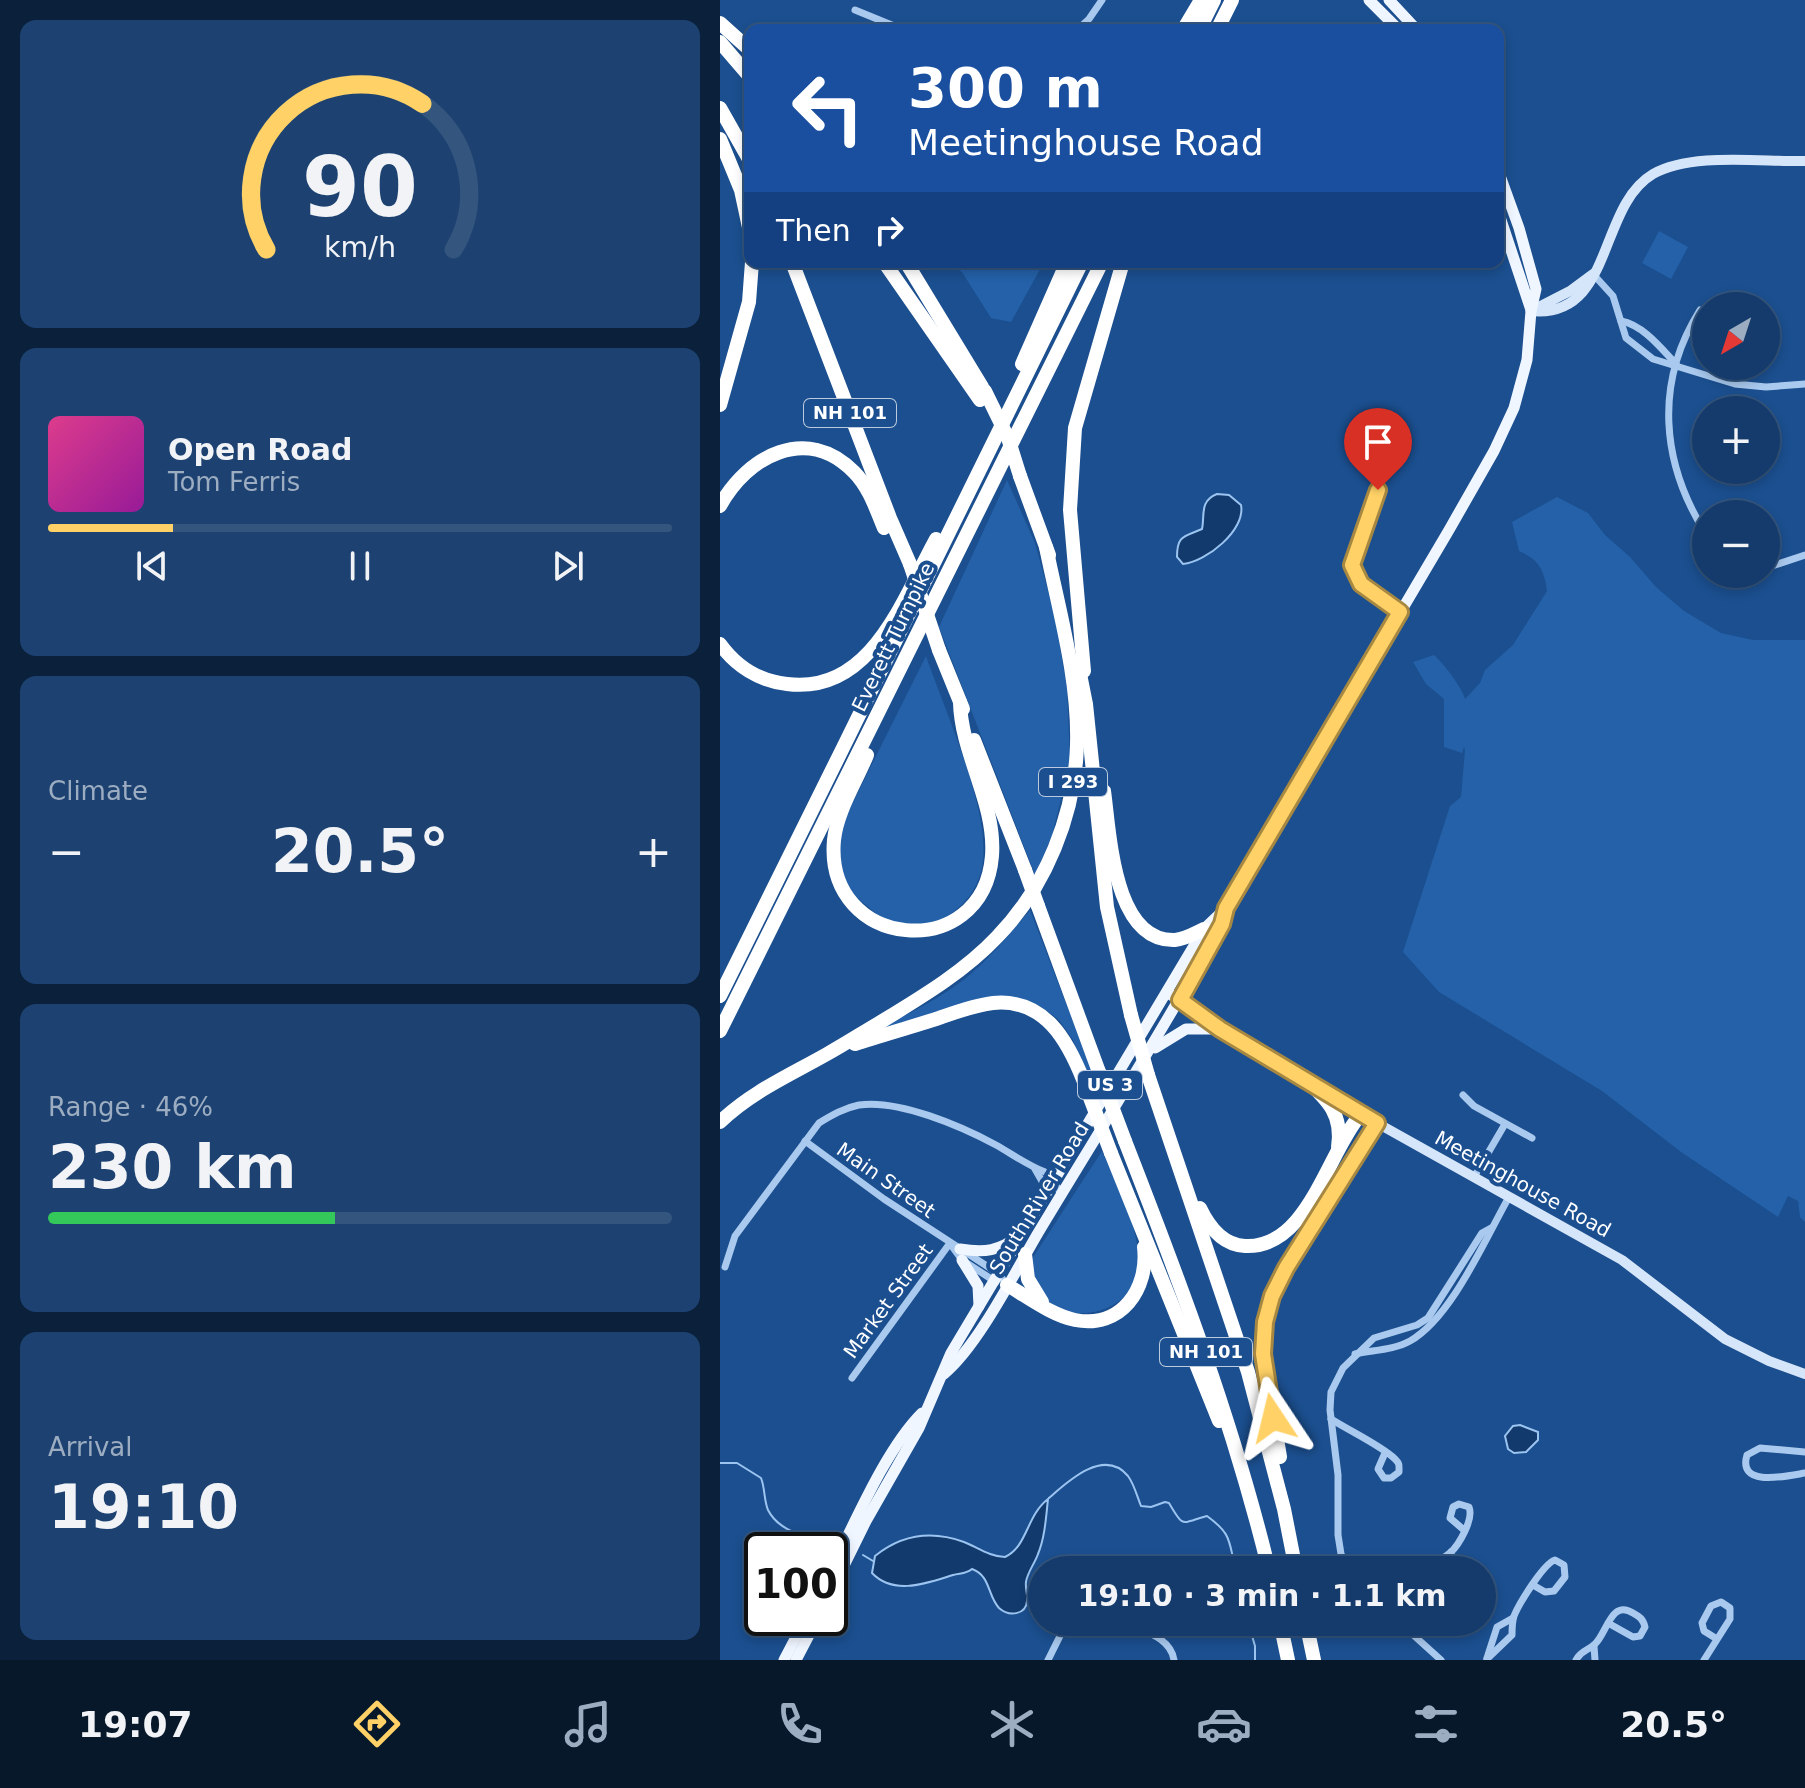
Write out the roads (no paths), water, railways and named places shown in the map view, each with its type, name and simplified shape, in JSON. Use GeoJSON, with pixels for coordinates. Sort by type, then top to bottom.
{"type":"FeatureCollection","features":[{"type":"Feature","properties":{"kind":"highway"},"geometry":{"type":"LineString","coordinates":[[1187,24],[1201,0]]}},
{"type":"Feature","properties":{"kind":"highway"},"geometry":{"type":"LineString","coordinates":[[1202,24],[1214,0]]}},
{"type":"Feature","properties":{"kind":"highway"},"geometry":{"type":"LineString","coordinates":[[1220,24],[1232,0]]}},
{"type":"Feature","properties":{"kind":"highway"},"geometry":{"type":"LineString","coordinates":[[720,23],[744,45]]}},
{"type":"Feature","properties":{"kind":"highway"},"geometry":{"type":"LineString","coordinates":[[720,42],[744,70]]}},
{"type":"Feature","properties":{"kind":"highway"},"geometry":{"type":"LineString","coordinates":[[720,108],[744,150]]}},
{"type":"Feature","properties":{"kind":"highway"},"geometry":{"type":"LineString","coordinates":[[720,139],[744,204]]}},
{"type":"Feature","properties":{"kind":"highway"},"geometry":{"type":"LineString","coordinates":[[720,405],[749,302],[752,268]]}},
{"type":"Feature","properties":{"kind":"highway","name":"NH 101"},"geometry":{"type":"LineString","coordinates":[[794,268],[890,518],[904,563],[923,601],[939,650],[1025,870],[1215,1379],[1237,1450],[1264,1556]]}},
{"type":"Feature","properties":{"kind":"highway","name":"I 293"},"geometry":{"type":"LineString","coordinates":[[720,1122],[764,1088],[828,1054],[922,996],[980,953],[1012,921],[1036,887],[1051,856],[1071,792],[1077,745],[1070,667],[1046,547],[1020,476],[982,395],[888,268]]}},
{"type":"Feature","properties":{"kind":"highway"},"geometry":{"type":"LineString","coordinates":[[909,268],[982,395]]}},
{"type":"Feature","properties":{"kind":"highway"},"geometry":{"type":"LineString","coordinates":[[1014,395],[1022,363],[1064,268]]}},
{"type":"Feature","properties":{"kind":"highway","name":"Everett Turnpike"},"geometry":{"type":"LineString","coordinates":[[720,996],[1079,268]]}},
{"type":"Feature","properties":{"kind":"highway","name":"Everett Turnpike"},"geometry":{"type":"LineString","coordinates":[[720,1031],[1099,268]]}},
{"type":"Feature","properties":{"kind":"highway"},"geometry":{"type":"LineString","coordinates":[[1086,704],[1070,510],[1071,478],[1078,412],[1121,268]]}},
{"type":"Feature","properties":{"kind":"highway"},"geometry":{"type":"LineString","coordinates":[[720,506],[740,477],[766,456],[789,450],[822,453],[844,464],[865,487],[904,563]]}},
{"type":"Feature","properties":{"kind":"highway"},"geometry":{"type":"LineString","coordinates":[[720,644],[753,674],[785,684],[818,683],[842,675],[856,666],[893,620],[977,464],[989,450]]}},
{"type":"Feature","properties":{"kind":"highway","name":"NH 101"},"geometry":{"type":"LineString","coordinates":[[1046,547],[1062,588],[1086,704],[1107,907],[1131,1015],[1148,1075],[1248,1372],[1293,1556]]}},
{"type":"Feature","properties":{"kind":"highway"},"geometry":{"type":"LineString","coordinates":[[900,668],[839,821],[834,846],[836,871],[851,901],[868,918],[891,929],[916,932],[948,924],[968,910],[986,882],[992,858],[991,832],[960,723],[960,702]]}},
{"type":"Feature","properties":{"kind":"highway"},"geometry":{"type":"LineString","coordinates":[[1088,726],[1098,752],[1115,868],[1133,918],[1153,934],[1170,940],[1184,938],[1204,929]]}},
{"type":"Feature","properties":{"kind":"highway"},"geometry":{"type":"LineString","coordinates":[[828,1054],[974,1007],[1003,1003],[1033,1011],[1052,1024],[1068,1043],[1192,1349],[1262,1556]]}},
{"type":"Feature","properties":{"kind":"highway"},"geometry":{"type":"LineString","coordinates":[[1306,1080],[1326,1098],[1335,1112],[1339,1128],[1337,1154]]}},
{"type":"Feature","properties":{"kind":"highway"},"geometry":{"type":"LineString","coordinates":[[1161,1111],[1203,1214],[1213,1231],[1236,1245],[1260,1246],[1273,1242],[1288,1231],[1361,1114]]}},
{"type":"Feature","properties":{"kind":"highway"},"geometry":{"type":"LineString","coordinates":[[1284,1509],[1283,1470],[1263,1354],[1268,1309],[1286,1268],[1377,1123]]}},
{"type":"Feature","properties":{"kind":"highway"},"geometry":{"type":"LineString","coordinates":[[1000,1280],[1065,1317],[1093,1321],[1106,1318],[1127,1306],[1141,1286],[1145,1270],[1142,1231]]}},
{"type":"Feature","properties":{"kind":"highway"},"geometry":{"type":"LineString","coordinates":[[1025,1254],[1028,1279],[1047,1308]]}},
{"type":"Feature","properties":{"kind":"highway"},"geometry":{"type":"LineString","coordinates":[[1283,1636],[1288,1660]]}},
{"type":"Feature","properties":{"kind":"highway"},"geometry":{"type":"LineString","coordinates":[[1309,1636],[1314,1660]]}},
{"type":"Feature","properties":{"kind":"main road"},"geometry":{"type":"LineString","coordinates":[[1369,0],[1393,24]]}},
{"type":"Feature","properties":{"kind":"main road"},"geometry":{"type":"LineString","coordinates":[[1389,0],[1411,24]]}},
{"type":"Feature","properties":{"kind":"main road","name":"South River Road"},"geometry":{"type":"LineString","coordinates":[[944,1374],[962,1355],[1022,1233],[1047,1190],[1204,929],[1226,908],[1508,424],[1524,376],[1536,289],[1504,187]]}},
{"type":"Feature","properties":{"kind":"main road","name":"South River Road"},"geometry":{"type":"LineString","coordinates":[[1504,229],[1531,311]]}},
{"type":"Feature","properties":{"kind":"main road","name":"South River Road"},"geometry":{"type":"LineString","coordinates":[[848,1558],[919,1428],[951,1353],[978,1307],[1025,1254],[1061,1196],[1178,1003],[1222,924],[1226,908]]}},
{"type":"Feature","properties":{"kind":"main road","name":"Meetinghouse Road"},"geometry":{"type":"LineString","coordinates":[[1164,996],[1377,1123]]}},
{"type":"Feature","properties":{"kind":"main road"},"geometry":{"type":"LineString","coordinates":[[1148,1054],[1186,1029],[1220,1029]]}},
{"type":"Feature","properties":{"kind":"main road"},"geometry":{"type":"LineString","coordinates":[[957,1251],[995,1250],[1022,1233]]}},
{"type":"Feature","properties":{"kind":"main road"},"geometry":{"type":"LineString","coordinates":[[957,1251],[978,1286],[978,1307]]}},
{"type":"Feature","properties":{"kind":"main road","name":"South River Road"},"geometry":{"type":"LineString","coordinates":[[848,1538],[886,1465],[910,1426],[925,1409]]}},
{"type":"Feature","properties":{"kind":"main road"},"geometry":{"type":"LineString","coordinates":[[786,1658],[797,1636]]}},
{"type":"Feature","properties":{"kind":"main road"},"geometry":{"type":"LineString","coordinates":[[786,1658],[804,1636]]}},
{"type":"Feature","properties":{"kind":"street"},"geometry":{"type":"LineString","coordinates":[[1084,24],[1102,0]]}},
{"type":"Feature","properties":{"kind":"street"},"geometry":{"type":"LineString","coordinates":[[855,10],[889,24]]}},
{"type":"Feature","properties":{"kind":"street"},"geometry":{"type":"LineString","coordinates":[[1531,311],[1570,291],[1593,274],[1628,200],[1652,175],[1663,169],[1694,162],[1805,161]]}},
{"type":"Feature","properties":{"kind":"street"},"geometry":{"type":"LineString","coordinates":[[1593,274],[1613,296],[1624,335],[1653,359],[1743,385],[1805,384]]}},
{"type":"Feature","properties":{"kind":"street"},"geometry":{"type":"LineString","coordinates":[[1621,321],[1633,325],[1656,343],[1677,365]]}},
{"type":"Feature","properties":{"kind":"street"},"geometry":{"type":"LineString","coordinates":[[1692,325],[1667,404],[1668,431],[1682,485],[1692,505]]}},
{"type":"Feature","properties":{"kind":"street"},"geometry":{"type":"LineString","coordinates":[[1382,475],[1352,565],[1361,584],[1400,612]]}},
{"type":"Feature","properties":{"kind":"street"},"geometry":{"type":"LineString","coordinates":[[1780,563],[1805,555]]}},
{"type":"Feature","properties":{"kind":"street"},"geometry":{"type":"LineString","coordinates":[[1463,1095],[1468,1102],[1532,1138]]}},
{"type":"Feature","properties":{"kind":"street"},"geometry":{"type":"LineString","coordinates":[[725,1267],[735,1236],[819,1123],[856,1106],[875,1104],[904,1109],[965,1130],[1054,1179],[1061,1196]]}},
{"type":"Feature","properties":{"kind":"street","name":"Meetinghouse Road"},"geometry":{"type":"LineString","coordinates":[[1377,1123],[1625,1262],[1725,1339],[1805,1374]]}},
{"type":"Feature","properties":{"kind":"street"},"geometry":{"type":"LineString","coordinates":[[1474,1177],[1505,1124]]}},
{"type":"Feature","properties":{"kind":"street","name":"Main Street"},"geometry":{"type":"LineString","coordinates":[[805,1141],[1000,1280]]}},
{"type":"Feature","properties":{"kind":"street"},"geometry":{"type":"LineString","coordinates":[[1034,1168],[1047,1190]]}},
{"type":"Feature","properties":{"kind":"street"},"geometry":{"type":"LineString","coordinates":[[1354,1355],[1402,1345],[1430,1327],[1488,1237],[1509,1197]]}},
{"type":"Feature","properties":{"kind":"street"},"geometry":{"type":"LineString","coordinates":[[1344,1556],[1338,1535],[1338,1475],[1331,1419],[1330,1401],[1334,1383],[1354,1355],[1379,1335],[1425,1321],[1482,1233],[1491,1228]]}},
{"type":"Feature","properties":{"kind":"street","name":"Market Street"},"geometry":{"type":"LineString","coordinates":[[852,1378],[957,1251]]}},
{"type":"Feature","properties":{"kind":"street"},"geometry":{"type":"LineString","coordinates":[[1331,1419],[1385,1453]]}},
{"type":"Feature","properties":{"kind":"street"},"geometry":{"type":"LineString","coordinates":[[1805,1452],[1757,1448],[1749,1453],[1745,1464],[1750,1474],[1758,1478],[1805,1473]]}},
{"type":"Feature","properties":{"kind":"street"},"geometry":{"type":"LineString","coordinates":[[1445,1556],[1451,1552],[1464,1530]]}},
{"type":"Feature","properties":{"kind":"street"},"geometry":{"type":"LineString","coordinates":[[1487,1660],[1510,1638],[1513,1618],[1533,1585],[1548,1563],[1555,1560],[1564,1565],[1565,1577],[1554,1591],[1545,1592],[1533,1585]]}},
{"type":"Feature","properties":{"kind":"street"},"geometry":{"type":"LineString","coordinates":[[1704,1660],[1717,1639],[1731,1615],[1728,1605],[1721,1602],[1711,1606],[1702,1623],[1704,1631],[1717,1639]]}},
{"type":"Feature","properties":{"kind":"street"},"geometry":{"type":"LineString","coordinates":[[1595,1660],[1594,1646],[1608,1623],[1617,1611],[1624,1609],[1641,1617],[1645,1627],[1640,1636],[1633,1637],[1608,1623]]}},
{"type":"Feature","properties":{"kind":"street"},"geometry":{"type":"LineString","coordinates":[[1487,1660],[1497,1627],[1513,1618]]}},
{"type":"Feature","properties":{"kind":"street"},"geometry":{"type":"LineString","coordinates":[[1048,1660],[1060,1636]]}},
{"type":"Feature","properties":{"kind":"street"},"geometry":{"type":"LineString","coordinates":[[1154,1636],[1172,1650],[1174,1660]]}},
{"type":"Feature","properties":{"kind":"street"},"geometry":{"type":"LineString","coordinates":[[1416,1636],[1441,1660]]}},
{"type":"Feature","properties":{"kind":"street"},"geometry":{"type":"LineString","coordinates":[[1576,1660],[1582,1651],[1594,1646]]}},
{"type":"Feature","properties":{"kind":"waterway"},"geometry":{"type":"LineString","coordinates":[[720,1463],[737,1463],[761,1478],[768,1510],[780,1524],[794,1532]]}},
{"type":"Feature","properties":{"kind":"waterway"},"geometry":{"type":"LineString","coordinates":[[1049,1498],[1086,1470],[1108,1465],[1118,1468],[1130,1479],[1141,1506],[1169,1503],[1184,1522],[1207,1516],[1228,1539],[1232,1556]]}},
{"type":"Feature","properties":{"kind":"waterway"},"geometry":{"type":"LineString","coordinates":[[863,1555],[873,1561]]}},
{"type":"Feature","properties":{"kind":"waterway"},"geometry":{"type":"LineString","coordinates":[[1252,1636],[1255,1660]]}}]}
